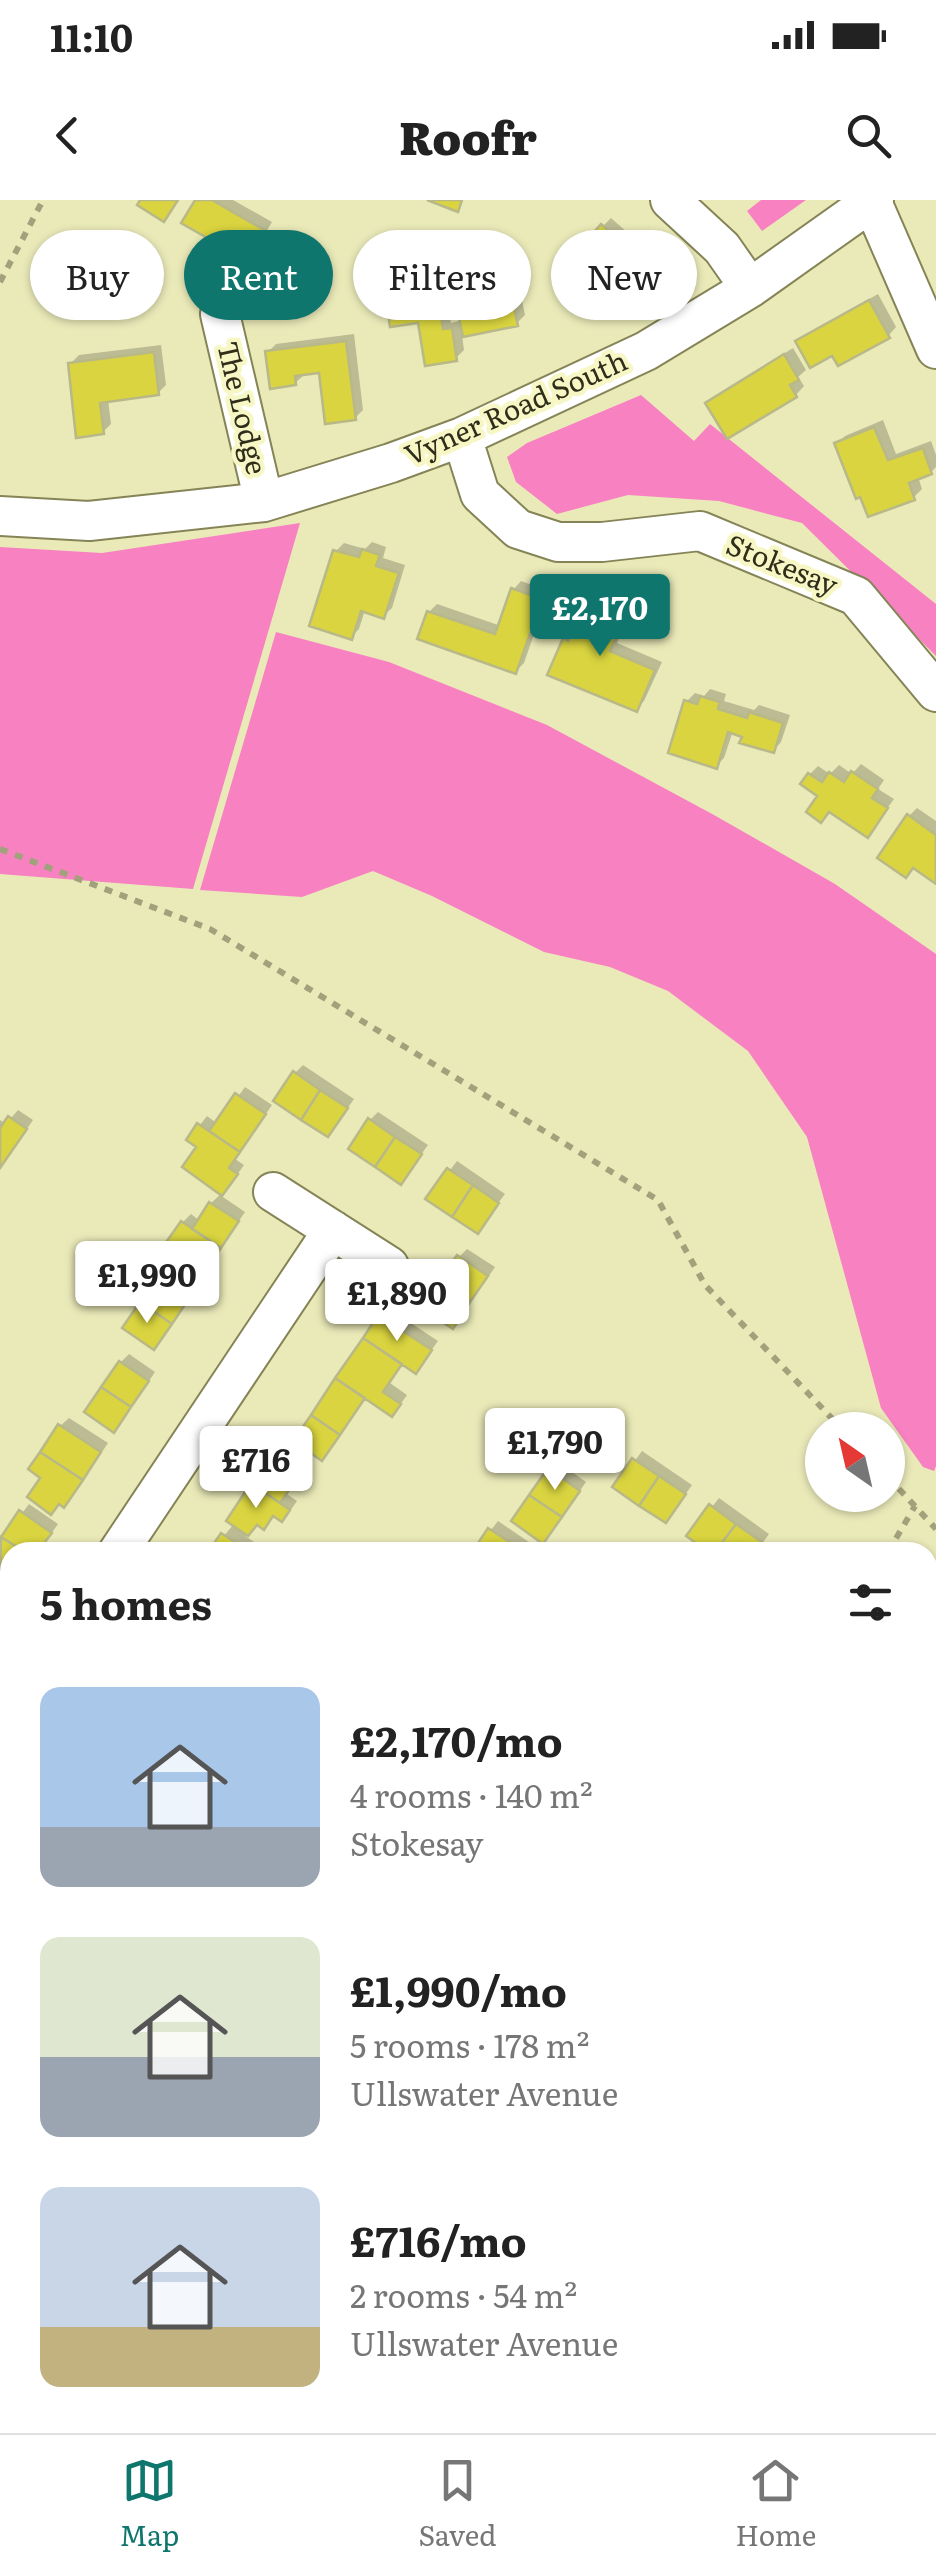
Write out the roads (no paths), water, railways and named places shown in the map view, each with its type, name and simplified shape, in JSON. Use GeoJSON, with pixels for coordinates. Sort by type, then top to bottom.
{"type":"FeatureCollection","features":[{"type":"Feature","properties":{"kind":"street"},"geometry":{"type":"LineString","coordinates":[[670,200],[722,248],[750,288]]}},
{"type":"Feature","properties":{"kind":"street"},"geometry":{"type":"LineString","coordinates":[[873,201],[936,349]]}},
{"type":"Feature","properties":{"kind":"street","name":"Vyner Road South"},"geometry":{"type":"LineString","coordinates":[[0,516],[89,521],[264,502],[392,463],[462,437],[646,351],[750,288],[873,201]]}},
{"type":"Feature","properties":{"kind":"street","name":"The Lodge"},"geometry":{"type":"LineString","coordinates":[[221,320],[264,502]]}},
{"type":"Feature","properties":{"kind":"street","name":"Stokesay"},"geometry":{"type":"LineString","coordinates":[[462,437],[480,494],[518,529],[558,542],[602,542],[700,531],[856,596],[936,692]]}},
{"type":"Feature","properties":{"kind":"street"},"geometry":{"type":"LineString","coordinates":[[273,1192],[389,1266]]}},
{"type":"Feature","properties":{"kind":"street"},"geometry":{"type":"LineString","coordinates":[[125,1542],[333,1230]]}}]}
